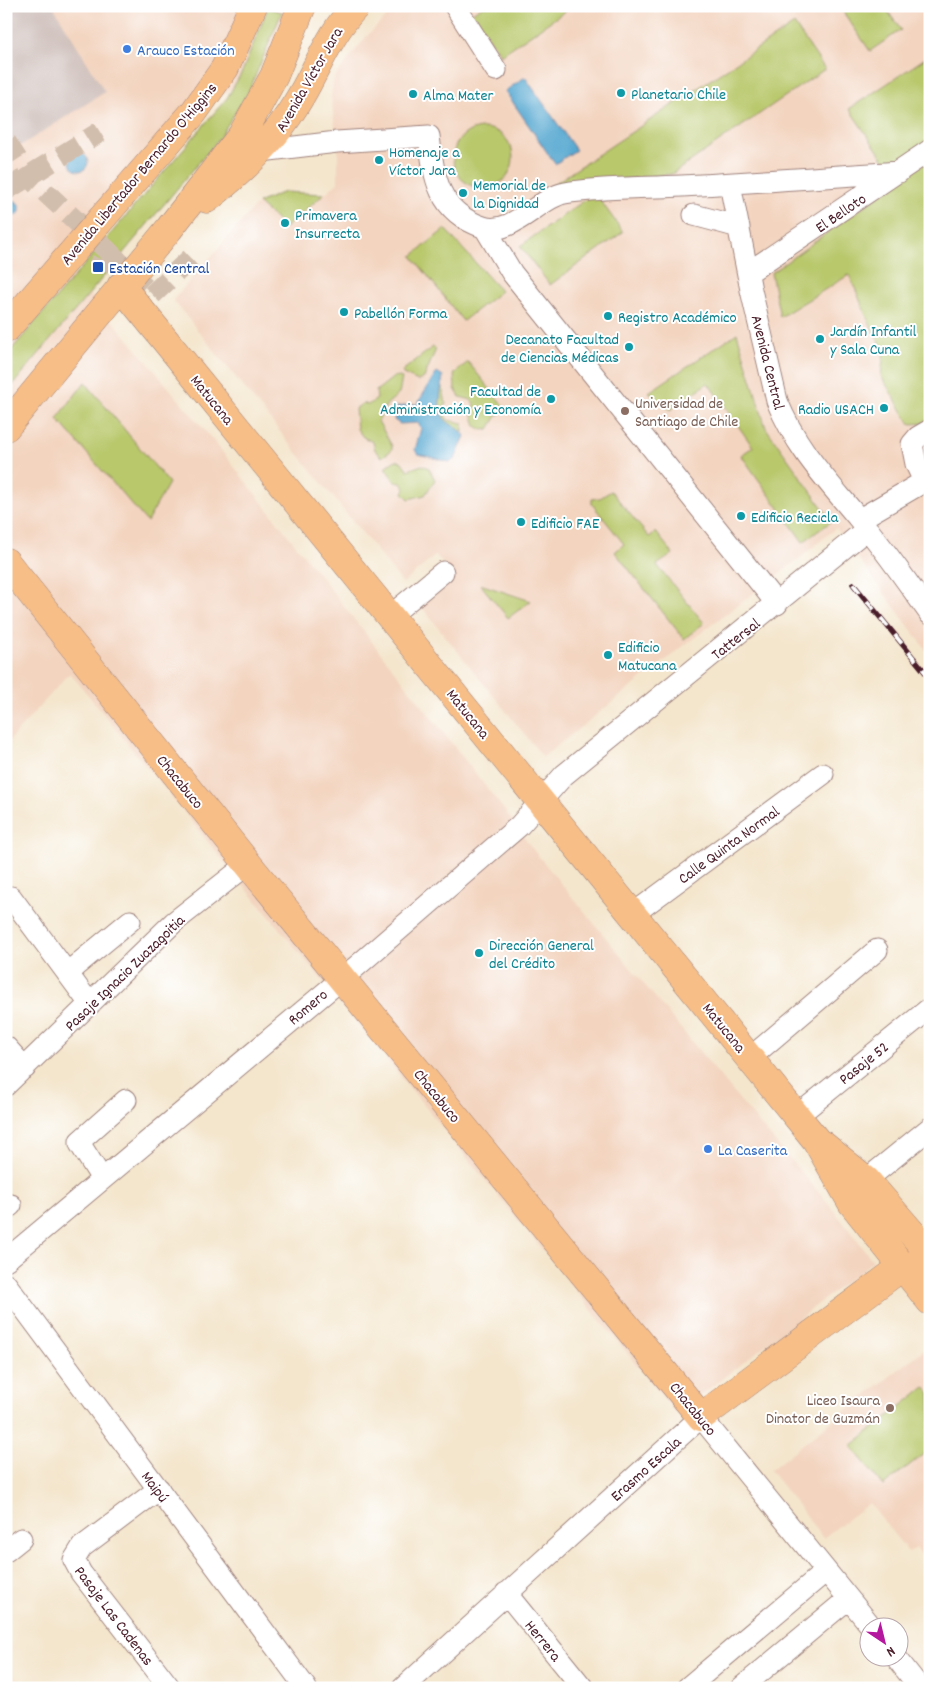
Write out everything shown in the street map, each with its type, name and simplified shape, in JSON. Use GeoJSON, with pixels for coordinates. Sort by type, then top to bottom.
{"type":"FeatureCollection","features":[{"type":"Feature","properties":{"kind":"main road","name":"Avenida Libertador Bernardo O'Higgins"},"geometry":{"type":"LineString","coordinates":[[6,329],[194,112],[225,68],[253,6]]}},
{"type":"Feature","properties":{"kind":"main road"},"geometry":{"type":"LineString","coordinates":[[6,428],[169,229],[252,119],[274,76],[302,6]]}},
{"type":"Feature","properties":{"kind":"main road","name":"Avenida Víctor Jara"},"geometry":{"type":"LineString","coordinates":[[169,229],[239,173],[261,152],[296,104],[335,30],[356,6]]}},
{"type":"Feature","properties":{"kind":"main road","name":"Matucana"},"geometry":{"type":"LineString","coordinates":[[121,286],[816,1140],[852,1203],[930,1301]]}},
{"type":"Feature","properties":{"kind":"main road","name":"Chacabuco"},"geometry":{"type":"LineString","coordinates":[[6,562],[248,864],[702,1416]]}},
{"type":"Feature","properties":{"kind":"main road","name":"Matucana"},"geometry":{"type":"LineString","coordinates":[[816,1140],[866,1180],[929,1255]]}},
{"type":"Feature","properties":{"kind":"main road"},"geometry":{"type":"LineString","coordinates":[[902,1267],[918,1264],[929,1255]]}},
{"type":"Feature","properties":{"kind":"main road","name":"Erasmo Escala"},"geometry":{"type":"LineString","coordinates":[[702,1416],[902,1267]]}},
{"type":"Feature","properties":{"kind":"street"},"geometry":{"type":"LineString","coordinates":[[455,6],[496,70]]}},
{"type":"Feature","properties":{"kind":"street"},"geometry":{"type":"LineString","coordinates":[[261,152],[337,142],[429,136],[433,172],[441,194],[454,211],[466,220],[485,228],[508,225],[563,193],[899,172]]}},
{"type":"Feature","properties":{"kind":"street","name":"El Belloto"},"geometry":{"type":"LineString","coordinates":[[749,272],[930,150]]}},
{"type":"Feature","properties":{"kind":"street","name":"Avenida Central"},"geometry":{"type":"LineString","coordinates":[[730,184],[775,392],[784,418],[806,456],[863,524],[930,614]]}},
{"type":"Feature","properties":{"kind":"street"},"geometry":{"type":"LineString","coordinates":[[694,215],[739,227]]}},
{"type":"Feature","properties":{"kind":"street"},"geometry":{"type":"LineString","coordinates":[[485,228],[512,273],[777,604]]}},
{"type":"Feature","properties":{"kind":"street"},"geometry":{"type":"LineString","coordinates":[[927,479],[916,464],[912,444],[918,437],[930,430]]}},
{"type":"Feature","properties":{"kind":"street","name":"Tattersal"},"geometry":{"type":"LineString","coordinates":[[600,745],[777,604],[863,524],[927,479]]}},
{"type":"Feature","properties":{"kind":"street"},"geometry":{"type":"LineString","coordinates":[[390,616],[442,572]]}},
{"type":"Feature","properties":{"kind":"street","name":"Romero"},"geometry":{"type":"LineString","coordinates":[[6,1260],[342,978],[519,826],[564,775],[600,745]]}},
{"type":"Feature","properties":{"kind":"street","name":"Calle Quinta Normal"},"geometry":{"type":"LineString","coordinates":[[633,914],[823,774]]}},
{"type":"Feature","properties":{"kind":"street","name":"Pasaje Ignacio Zuazagoitia"},"geometry":{"type":"LineString","coordinates":[[6,1085],[174,922],[248,864]]}},
{"type":"Feature","properties":{"kind":"street"},"geometry":{"type":"LineString","coordinates":[[11,897],[90,1004]]}},
{"type":"Feature","properties":{"kind":"street"},"geometry":{"type":"LineString","coordinates":[[67,973],[130,921]]}},
{"type":"Feature","properties":{"kind":"street"},"geometry":{"type":"LineString","coordinates":[[750,1058],[877,950]]}},
{"type":"Feature","properties":{"kind":"street","name":"Pasaje 52"},"geometry":{"type":"LineString","coordinates":[[796,1116],[930,1008]]}},
{"type":"Feature","properties":{"kind":"street"},"geometry":{"type":"LineString","coordinates":[[6,1047],[25,1068]]}},
{"type":"Feature","properties":{"kind":"street"},"geometry":{"type":"LineString","coordinates":[[102,1179],[80,1144],[80,1141],[126,1100]]}},
{"type":"Feature","properties":{"kind":"street"},"geometry":{"type":"LineString","coordinates":[[866,1180],[930,1128]]}},
{"type":"Feature","properties":{"kind":"street","name":"Maipú"},"geometry":{"type":"LineString","coordinates":[[6,1284],[306,1688]]}},
{"type":"Feature","properties":{"kind":"street","name":"Chacabuco"},"geometry":{"type":"LineString","coordinates":[[702,1416],[862,1616]]}},
{"type":"Feature","properties":{"kind":"street","name":"Erasmo Escala"},"geometry":{"type":"LineString","coordinates":[[403,1688],[702,1416]]}},
{"type":"Feature","properties":{"kind":"street","name":"Pasaje Las Cadenas"},"geometry":{"type":"LineString","coordinates":[[158,1489],[82,1547],[74,1560],[81,1573],[170,1688]]}},
{"type":"Feature","properties":{"kind":"street"},"geometry":{"type":"LineString","coordinates":[[687,1688],[826,1571]]}},
{"type":"Feature","properties":{"kind":"street","name":"Herrera"},"geometry":{"type":"LineString","coordinates":[[506,1593],[574,1685]]}},
{"type":"Feature","properties":{"kind":"street"},"geometry":{"type":"LineString","coordinates":[[741,1688],[848,1599]]}},
{"type":"Feature","properties":{"kind":"street"},"geometry":{"type":"LineString","coordinates":[[903,1666],[920,1688]]}},
{"type":"Feature","properties":{"kind":"shaded area"},"geometry":{"type":"Polygon","coordinates":[[[6,6],[320,6],[235,86],[174,133],[58,256],[217,445],[512,820],[531,847],[762,1127],[829,1204],[873,1261],[677,1414],[70,673],[6,744],[6,6]]]}},
{"type":"Feature","properties":{"kind":"shaded area"},"geometry":{"type":"Polygon","coordinates":[[[6,6],[53,6],[105,92],[6,155],[6,6]]]}},
{"type":"Feature","properties":{"kind":"shaded area","name":"Universidad de Santiago de Chile"},"geometry":{"type":"Polygon","coordinates":[[[397,6],[429,9],[429,6],[930,6],[930,655],[836,528],[795,562],[686,644],[543,757],[421,606],[455,578],[436,555],[403,583],[173,300],[258,203],[305,193],[324,194],[338,183],[338,150],[331,97],[334,78],[366,37],[397,6]]]}},
{"type":"Feature","properties":{"kind":"shaded area","name":"Liceo Isaura Dinator de Guzmán"},"geometry":{"type":"Polygon","coordinates":[[[930,1345],[930,1566],[916,1548],[909,1553],[869,1503],[823,1538],[770,1470],[930,1345]]]}},
{"type":"Feature","properties":{"kind":"green space"},"geometry":{"type":"Polygon","coordinates":[[[483,6],[573,6],[501,55],[472,13],[483,6]]]}},
{"type":"Feature","properties":{"kind":"green space"},"geometry":{"type":"Polygon","coordinates":[[[839,6],[884,6],[901,30],[870,51],[839,6]]]}},
{"type":"Feature","properties":{"kind":"green space"},"geometry":{"type":"Polygon","coordinates":[[[268,8],[282,12],[250,89],[218,140],[6,393],[6,356],[227,98],[242,72],[268,8]]]}},
{"type":"Feature","properties":{"kind":"green space"},"geometry":{"type":"Polygon","coordinates":[[[794,24],[825,69],[672,174],[548,188],[794,24]]]}},
{"type":"Feature","properties":{"kind":"green space"},"geometry":{"type":"Polygon","coordinates":[[[930,55],[930,140],[889,167],[849,109],[930,55]]]}},
{"type":"Feature","properties":{"kind":"green space"},"geometry":{"type":"Polygon","coordinates":[[[477,128],[489,128],[500,133],[508,141],[513,152],[511,170],[500,183],[489,188],[477,188],[466,183],[458,175],[453,164],[453,152],[458,141],[466,133],[477,128]]]}},
{"type":"Feature","properties":{"kind":"green space"},"geometry":{"type":"Polygon","coordinates":[[[930,159],[930,423],[910,424],[881,376],[884,350],[873,331],[849,275],[780,317],[771,273],[930,159]]]}},
{"type":"Feature","properties":{"kind":"green space"},"geometry":{"type":"Polygon","coordinates":[[[284,192],[324,194],[285,228],[258,203],[284,192]]]}},
{"type":"Feature","properties":{"kind":"green space"},"geometry":{"type":"Polygon","coordinates":[[[595,193],[623,232],[550,285],[520,246],[595,193]]]}},
{"type":"Feature","properties":{"kind":"green space"},"geometry":{"type":"Polygon","coordinates":[[[445,229],[501,291],[463,321],[412,256],[445,229]]]}},
{"type":"Feature","properties":{"kind":"green space"},"geometry":{"type":"Polygon","coordinates":[[[737,333],[766,428],[832,521],[803,542],[741,455],[753,447],[708,383],[670,410],[649,392],[737,333]]]}},
{"type":"Feature","properties":{"kind":"green space"},"geometry":{"type":"Polygon","coordinates":[[[433,347],[436,349],[424,378],[418,381],[403,374],[402,371],[433,347]]]}},
{"type":"Feature","properties":{"kind":"green space"},"geometry":{"type":"Polygon","coordinates":[[[468,362],[506,409],[497,416],[489,429],[482,430],[476,426],[472,412],[475,405],[471,400],[460,397],[455,389],[454,374],[468,362]]]}},
{"type":"Feature","properties":{"kind":"green space"},"geometry":{"type":"Polygon","coordinates":[[[395,376],[402,378],[399,394],[387,404],[378,421],[392,446],[392,450],[382,457],[375,450],[373,442],[363,437],[357,429],[355,409],[363,403],[368,405],[377,399],[376,391],[395,376]]]}},
{"type":"Feature","properties":{"kind":"green space"},"geometry":{"type":"Polygon","coordinates":[[[85,382],[169,483],[147,522],[57,419],[85,382]]]}},
{"type":"Feature","properties":{"kind":"green space"},"geometry":{"type":"Polygon","coordinates":[[[442,383],[446,404],[442,410],[448,420],[463,423],[463,432],[448,422],[441,413],[442,383]]]}},
{"type":"Feature","properties":{"kind":"green space"},"geometry":{"type":"Polygon","coordinates":[[[396,460],[401,461],[408,470],[422,465],[429,468],[435,480],[425,495],[409,499],[403,493],[405,488],[401,483],[395,482],[386,469],[386,466],[396,460]]]}},
{"type":"Feature","properties":{"kind":"green space"},"geometry":{"type":"Polygon","coordinates":[[[611,491],[649,537],[656,532],[673,554],[657,565],[704,623],[684,639],[615,552],[624,544],[592,504],[592,499],[600,498],[611,491]]]}},
{"type":"Feature","properties":{"kind":"green space"},"geometry":{"type":"Polygon","coordinates":[[[480,584],[531,601],[508,618],[480,584]]]}},
{"type":"Feature","properties":{"kind":"green space"},"geometry":{"type":"Polygon","coordinates":[[[925,1387],[930,1393],[930,1449],[883,1486],[851,1446],[925,1387]]]}},
{"type":"Feature","properties":{"kind":"water"},"geometry":{"type":"Polygon","coordinates":[[[525,77],[576,150],[555,164],[505,91],[525,77]]]}},
{"type":"Feature","properties":{"kind":"water"},"geometry":{"type":"Polygon","coordinates":[[[75,153],[83,153],[88,158],[86,169],[75,171],[70,166],[70,158],[75,153]]]}},
{"type":"Feature","properties":{"kind":"water"},"geometry":{"type":"Polygon","coordinates":[[[6,200],[16,201],[20,206],[20,212],[12,218],[6,216],[6,200]]]}},
{"type":"Feature","properties":{"kind":"water"},"geometry":{"type":"Polygon","coordinates":[[[437,372],[443,376],[439,407],[441,413],[447,422],[465,436],[455,459],[450,462],[418,454],[415,450],[421,428],[418,423],[400,424],[394,420],[397,407],[417,404],[437,372]]]}},
{"type":"Feature","properties":{"kind":"tunnel"},"geometry":{"type":"LineString","coordinates":[[6,190],[100,132]]}},
{"type":"Feature","properties":{"kind":"tunnel"},"geometry":{"type":"LineString","coordinates":[[6,142],[28,176],[107,250],[98,267]]}},
{"type":"Feature","properties":{"kind":"tunnel"},"geometry":{"type":"LineString","coordinates":[[107,250],[152,295],[191,258]]}},
{"type":"Feature","properties":{"kind":"railway"},"geometry":{"type":"LineString","coordinates":[[853,584],[930,678]]}},
{"type":"Feature","properties":{"kind":"place","name":"Arauco Estación"},"geometry":{"type":"Point","coordinates":[127,49]}},
{"type":"Feature","properties":{"kind":"place","name":"Planetario Chile"},"geometry":{"type":"Point","coordinates":[621,93]}},
{"type":"Feature","properties":{"kind":"place","name":"Alma Mater"},"geometry":{"type":"Point","coordinates":[413,94]}},
{"type":"Feature","properties":{"kind":"place","name":"Homenaje a Víctor Jara"},"geometry":{"type":"Point","coordinates":[379,160]}},
{"type":"Feature","properties":{"kind":"place","name":"Memorial de la Dignidad"},"geometry":{"type":"Point","coordinates":[463,193]}},
{"type":"Feature","properties":{"kind":"place","name":"Primavera Insurrecta"},"geometry":{"type":"Point","coordinates":[285,223]}},
{"type":"Feature","properties":{"kind":"place","name":"Estación Central"},"geometry":{"type":"Point","coordinates":[98,267]}},
{"type":"Feature","properties":{"kind":"place","name":"Pabellón Forma"},"geometry":{"type":"Point","coordinates":[344,312]}},
{"type":"Feature","properties":{"kind":"place","name":"Registro Académico"},"geometry":{"type":"Point","coordinates":[608,316]}},
{"type":"Feature","properties":{"kind":"place","name":"Jardín Infantil y Sala Cuna"},"geometry":{"type":"Point","coordinates":[820,339]}},
{"type":"Feature","properties":{"kind":"place","name":"Decanato Facultad de Ciencias Médicas"},"geometry":{"type":"Point","coordinates":[629,347]}},
{"type":"Feature","properties":{"kind":"place","name":"Facultad de Administración y Economía"},"geometry":{"type":"Point","coordinates":[551,399]}},
{"type":"Feature","properties":{"kind":"place","name":"Radio USACH"},"geometry":{"type":"Point","coordinates":[884,408]}},
{"type":"Feature","properties":{"kind":"place","name":"Universidad de Santiago de Chile"},"geometry":{"type":"Point","coordinates":[625,411]}},
{"type":"Feature","properties":{"kind":"place","name":"Edificio Recicla"},"geometry":{"type":"Point","coordinates":[741,516]}},
{"type":"Feature","properties":{"kind":"place","name":"Edificio FAE"},"geometry":{"type":"Point","coordinates":[521,522]}},
{"type":"Feature","properties":{"kind":"place","name":"Edificio Matucana"},"geometry":{"type":"Point","coordinates":[608,655]}},
{"type":"Feature","properties":{"kind":"place","name":"Dirección General del Crédito"},"geometry":{"type":"Point","coordinates":[479,953]}},
{"type":"Feature","properties":{"kind":"place","name":"La Caserita"},"geometry":{"type":"Point","coordinates":[708,1149]}},
{"type":"Feature","properties":{"kind":"place","name":"Liceo Isaura Dinator de Guzmán"},"geometry":{"type":"Point","coordinates":[890,1408]}}]}
